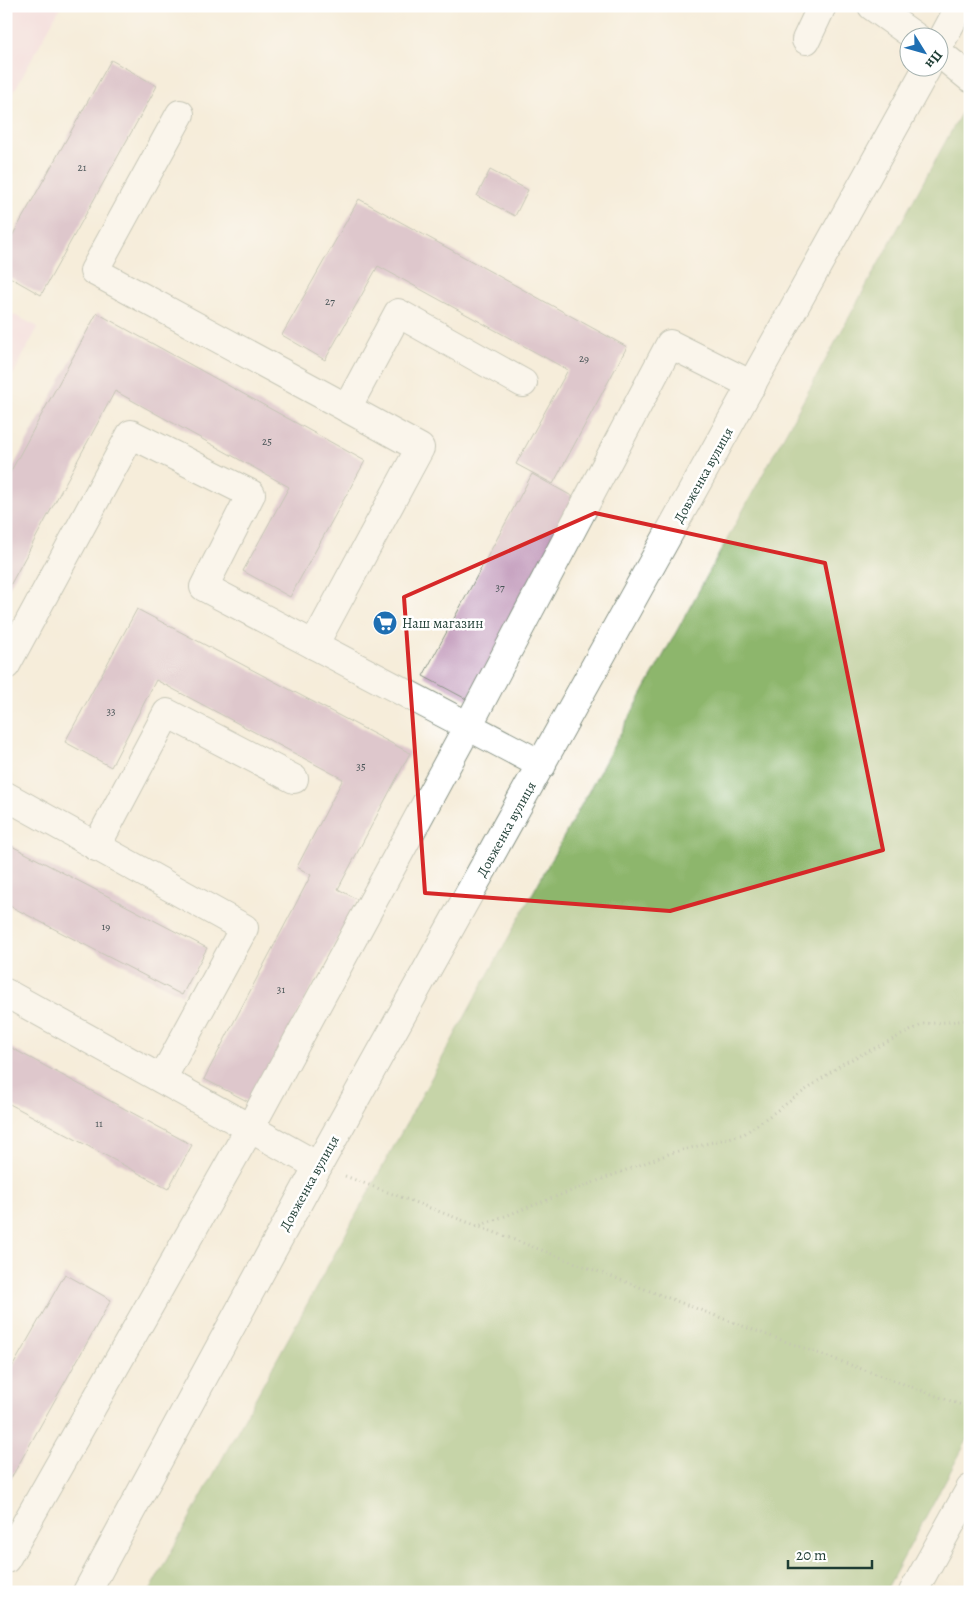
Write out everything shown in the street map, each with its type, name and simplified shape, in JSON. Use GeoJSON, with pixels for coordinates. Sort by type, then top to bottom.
{"type":"FeatureCollection","features":[{"type":"Feature","properties":{"kind":"street"},"geometry":{"type":"LineString","coordinates":[[806,40],[822,6]]}},
{"type":"Feature","properties":{"kind":"street"},"geometry":{"type":"LineString","coordinates":[[872,6],[904,28]]}},
{"type":"Feature","properties":{"kind":"street"},"geometry":{"type":"LineString","coordinates":[[948,28],[960,6]]}},
{"type":"Feature","properties":{"kind":"street"},"geometry":{"type":"LineString","coordinates":[[948,60],[970,78]]}},
{"type":"Feature","properties":{"kind":"street","name":"Довженка вулиця"},"geometry":{"type":"LineString","coordinates":[[87,1592],[318,1166],[921,78]]}},
{"type":"Feature","properties":{"kind":"street"},"geometry":{"type":"LineString","coordinates":[[180,114],[94,270],[420,448],[314,645]]}},
{"type":"Feature","properties":{"kind":"street"},"geometry":{"type":"LineString","coordinates":[[348,408],[398,313],[522,383]]}},
{"type":"Feature","properties":{"kind":"street"},"geometry":{"type":"LineString","coordinates":[[6,1559],[250,1128],[468,726],[670,344],[752,385]]}},
{"type":"Feature","properties":{"kind":"street"},"geometry":{"type":"LineString","coordinates":[[6,665],[131,434],[251,494],[204,587],[542,765]]}},
{"type":"Feature","properties":{"kind":"street"},"geometry":{"type":"LineString","coordinates":[[96,847],[167,713],[294,780]]}},
{"type":"Feature","properties":{"kind":"street"},"geometry":{"type":"LineString","coordinates":[[6,796],[244,928],[162,1079]]}},
{"type":"Feature","properties":{"kind":"street"},"geometry":{"type":"LineString","coordinates":[[6,993],[318,1166]]}},
{"type":"Feature","properties":{"kind":"street"},"geometry":{"type":"LineString","coordinates":[[914,1592],[970,1489]]}},
{"type":"Feature","properties":{"kind":"path"},"geometry":{"type":"LineString","coordinates":[[476,1226],[671,1153],[744,1134],[842,1064],[924,1024],[970,1020]]}},
{"type":"Feature","properties":{"kind":"path"},"geometry":{"type":"LineString","coordinates":[[318,1166],[748,1328],[970,1408]]}},
{"type":"Feature","properties":{"kind":"highlighted area"},"geometry":{"type":"Polygon","coordinates":[[[595,513],[825,563],[883,850],[670,911],[425,893],[404,597],[595,513]]]}},
{"type":"Feature","properties":{"kind":"shaded area"},"geometry":{"type":"Polygon","coordinates":[[[6,6],[61,6],[6,106],[6,6]]]}},
{"type":"Feature","properties":{"kind":"shaded area"},"geometry":{"type":"Polygon","coordinates":[[[6,311],[38,327],[6,388],[6,311]]]}},
{"type":"Feature","properties":{"kind":"green space"},"geometry":{"type":"Polygon","coordinates":[[[970,97],[970,1435],[885,1592],[149,1592],[970,97]]]}},
{"type":"Feature","properties":{"kind":"building"},"geometry":{"type":"Polygon","coordinates":[[[111,60],[157,86],[41,295],[6,275],[6,247],[111,60]]]}},
{"type":"Feature","properties":{"kind":"building"},"geometry":{"type":"Polygon","coordinates":[[[490,170],[528,190],[515,216],[477,196],[490,170]]]}},
{"type":"Feature","properties":{"kind":"building"},"geometry":{"type":"Polygon","coordinates":[[[359,199],[627,347],[553,484],[516,464],[568,370],[378,266],[325,360],[282,335],[359,199]]]}},
{"type":"Feature","properties":{"kind":"building"},"geometry":{"type":"Polygon","coordinates":[[[97,313],[365,461],[290,597],[243,571],[289,487],[115,391],[6,593],[6,480],[97,313]]]}},
{"type":"Feature","properties":{"kind":"building"},"geometry":{"type":"Polygon","coordinates":[[[532,474],[577,499],[468,700],[423,676],[532,474]]]}},
{"type":"Feature","properties":{"kind":"building"},"geometry":{"type":"Polygon","coordinates":[[[137,609],[410,753],[338,889],[358,900],[251,1103],[204,1079],[311,875],[297,867],[343,779],[156,680],[111,767],[65,742],[137,609]]]}},
{"type":"Feature","properties":{"kind":"building"},"geometry":{"type":"Polygon","coordinates":[[[6,843],[207,948],[182,995],[6,904],[6,843]]]}},
{"type":"Feature","properties":{"kind":"building"},"geometry":{"type":"Polygon","coordinates":[[[6,1045],[192,1145],[168,1189],[6,1102],[6,1045]]]}},
{"type":"Feature","properties":{"kind":"building"},"geometry":{"type":"Polygon","coordinates":[[[65,1274],[111,1300],[6,1487],[6,1378],[65,1274]]]}},
{"type":"Feature","properties":{"kind":"place","name":"Наш магазин"},"geometry":{"type":"Point","coordinates":[385,623]}}]}
